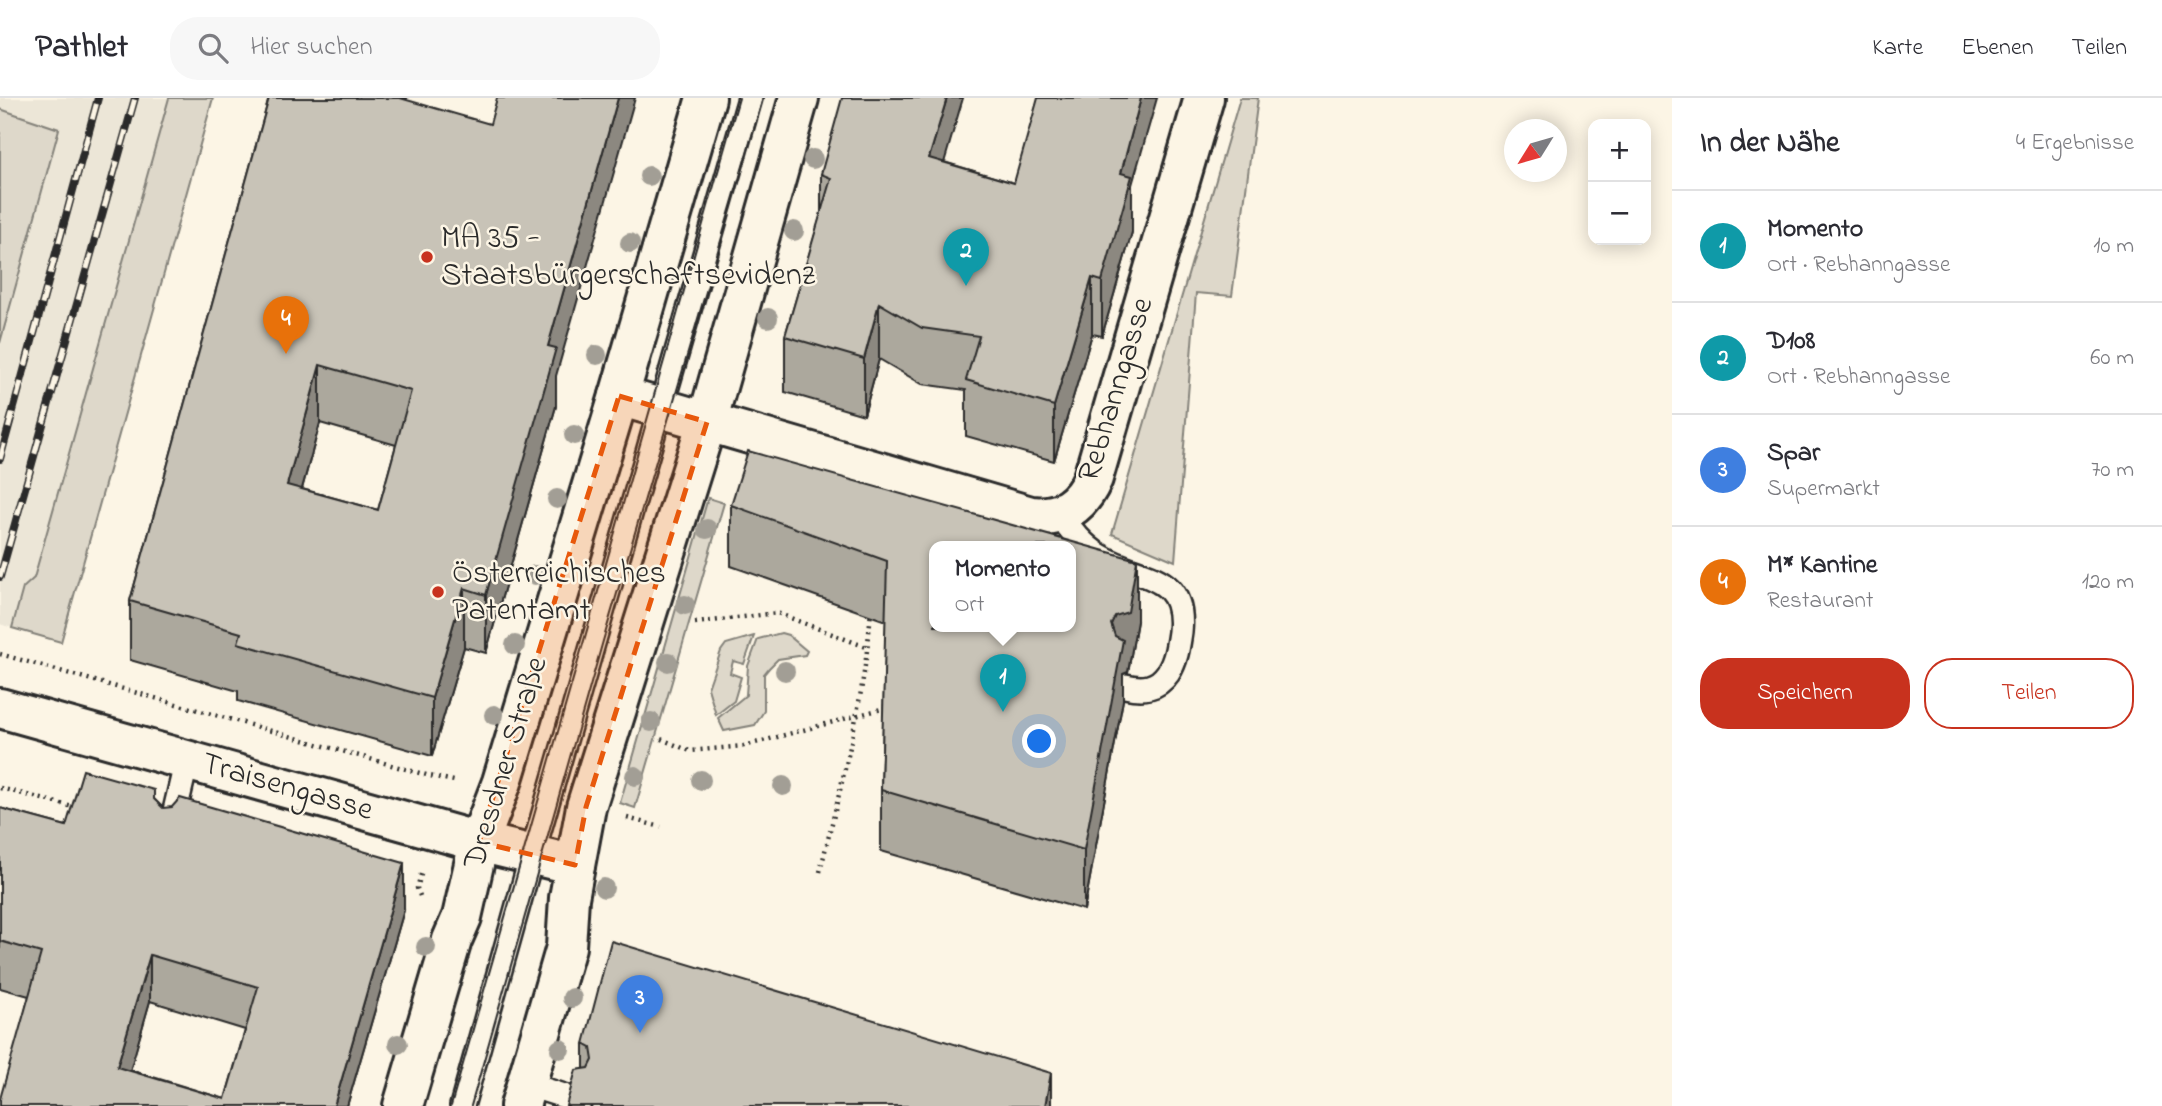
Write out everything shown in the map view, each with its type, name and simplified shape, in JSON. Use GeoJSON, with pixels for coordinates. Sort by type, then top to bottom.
{"type":"FeatureCollection","features":[{"type":"Feature","properties":{"kind":"main road","name":"Dresdner Straße"},"geometry":{"type":"LineString","coordinates":[[403,1106],[452,940],[462,918],[479,842],[502,782],[706,98]]}},
{"type":"Feature","properties":{"kind":"main road"},"geometry":{"type":"LineString","coordinates":[[523,1095],[566,947],[569,898],[586,807],[707,422],[799,98]]}},
{"type":"Feature","properties":{"kind":"main road","name":"Rebhanngasse"},"geometry":{"type":"LineString","coordinates":[[619,396],[1031,516],[1059,514],[1080,500],[1093,478],[1204,98]]}},
{"type":"Feature","properties":{"kind":"main road","name":"Traisengasse"},"geometry":{"type":"LineString","coordinates":[[0,708],[479,842],[575,865]]}},
{"type":"Feature","properties":{"kind":"lane"},"geometry":{"type":"LineString","coordinates":[[462,1106],[750,98]]}},
{"type":"Feature","properties":{"kind":"lane"},"geometry":{"type":"LineString","coordinates":[[1059,514],[1084,545],[1102,557],[1160,580],[1169,587],[1181,609],[1170,670],[1155,685],[1140,689],[1125,686]]}},
{"type":"Feature","properties":{"kind":"lane"},"geometry":{"type":"LineString","coordinates":[[167,841],[187,760]]}},
{"type":"Feature","properties":{"kind":"lane"},"geometry":{"type":"LineString","coordinates":[[523,1095],[580,1101]]}},
{"type":"Feature","properties":{"kind":"path"},"geometry":{"type":"LineString","coordinates":[[820,872],[858,716],[869,648],[872,607]]}},
{"type":"Feature","properties":{"kind":"path"},"geometry":{"type":"LineString","coordinates":[[695,622],[777,613],[869,648]]}},
{"type":"Feature","properties":{"kind":"path"},"geometry":{"type":"LineString","coordinates":[[0,654],[450,782],[478,775],[502,782]]}},
{"type":"Feature","properties":{"kind":"path"},"geometry":{"type":"LineString","coordinates":[[661,739],[690,751],[744,746],[885,708]]}},
{"type":"Feature","properties":{"kind":"path"},"geometry":{"type":"LineString","coordinates":[[0,788],[78,809]]}},
{"type":"Feature","properties":{"kind":"path"},"geometry":{"type":"LineString","coordinates":[[586,807],[661,827]]}},
{"type":"Feature","properties":{"kind":"highlighted area"},"geometry":{"type":"Polygon","coordinates":[[[619,396],[707,422],[586,807],[575,865],[479,842],[619,396]]]}},
{"type":"Feature","properties":{"kind":"shaded area"},"geometry":{"type":"Polygon","coordinates":[[[0,98],[169,98],[34,578],[23,588],[12,628],[0,624],[0,98]]]}},
{"type":"Feature","properties":{"kind":"shaded area"},"geometry":{"type":"Polygon","coordinates":[[[169,98],[213,98],[61,642],[12,628],[23,588],[34,578],[169,98]]]}},
{"type":"Feature","properties":{"kind":"shaded area"},"geometry":{"type":"Polygon","coordinates":[[[1240,98],[1258,98],[1232,296],[1196,293],[1175,561],[1112,534],[1240,98]]]}},
{"type":"Feature","properties":{"kind":"shaded area"},"geometry":{"type":"Polygon","coordinates":[[[0,109],[59,129],[0,343],[0,109]]]}},
{"type":"Feature","properties":{"kind":"shaded area"},"geometry":{"type":"Polygon","coordinates":[[[708,498],[724,503],[635,808],[620,803],[708,498]]]}},
{"type":"Feature","properties":{"kind":"shaded area"},"geometry":{"type":"Polygon","coordinates":[[[781,633],[788,635],[807,651],[805,655],[778,659],[764,674],[764,711],[755,725],[724,731],[718,718],[746,695],[748,666],[758,639],[781,633]]]}},
{"type":"Feature","properties":{"kind":"shaded area"},"geometry":{"type":"Polygon","coordinates":[[[754,636],[744,664],[733,661],[730,673],[741,677],[734,701],[716,715],[708,688],[721,651],[726,644],[754,636]]]}},
{"type":"Feature","properties":{"kind":"building"},"geometry":{"type":"Polygon","coordinates":[[[269,98],[400,98],[490,124],[497,98],[618,98],[548,346],[556,348],[486,595],[464,588],[432,698],[238,643],[241,633],[130,601],[269,98]],[[320,365],[287,485],[378,510],[411,391],[320,365]]]}},
{"type":"Feature","properties":{"kind":"building"},"geometry":{"type":"Polygon","coordinates":[[[842,98],[947,98],[929,158],[1014,183],[1038,98],[1141,98],[1121,173],[1132,176],[1102,281],[1092,278],[1054,406],[966,380],[979,336],[922,328],[879,303],[864,359],[785,336],[831,178],[821,174],[842,98]]]}},
{"type":"Feature","properties":{"kind":"building"},"geometry":{"type":"Polygon","coordinates":[[[748,451],[1069,541],[929,541],[929,632],[1076,632],[1076,543],[1137,560],[1128,612],[1115,616],[1111,624],[1115,636],[1123,640],[1084,850],[881,790],[887,561],[731,505],[748,451]]]}},
{"type":"Feature","properties":{"kind":"building"},"geometry":{"type":"Polygon","coordinates":[[[83,770],[154,790],[154,799],[163,808],[172,807],[180,798],[404,863],[334,1106],[0,1106],[41,953],[0,941],[0,808],[66,826],[83,770]],[[150,955],[117,1067],[225,1099],[258,987],[150,955]]]}},
{"type":"Feature","properties":{"kind":"building"},"geometry":{"type":"Polygon","coordinates":[[[611,941],[1051,1073],[1045,1106],[566,1106],[576,1070],[589,1068],[593,1060],[591,1048],[584,1044],[611,941]]]}},
{"type":"Feature","properties":{"kind":"tram line"},"geometry":{"type":"LineString","coordinates":[[451,1106],[739,98]]}},
{"type":"Feature","properties":{"kind":"tram line"},"geometry":{"type":"LineString","coordinates":[[471,1106],[603,641],[763,98]]}},
{"type":"Feature","properties":{"kind":"railway"},"geometry":{"type":"LineString","coordinates":[[0,459],[98,98]]}},
{"type":"Feature","properties":{"kind":"railway"},"geometry":{"type":"LineString","coordinates":[[0,577],[135,98]]}},
{"type":"Feature","properties":{"kind":"place","name":"MA 35 - Staatsbürgerschaftsevidenz"},"geometry":{"type":"Point","coordinates":[427,257]}},
{"type":"Feature","properties":{"kind":"place","name":"D108"},"geometry":{"type":"Point","coordinates":[966,286]}},
{"type":"Feature","properties":{"kind":"place","name":"M* Kantine"},"geometry":{"type":"Point","coordinates":[286,354]}},
{"type":"Feature","properties":{"kind":"place","name":"Österreichisches Patentamt"},"geometry":{"type":"Point","coordinates":[438,592]}},
{"type":"Feature","properties":{"kind":"place","name":"Momento"},"geometry":{"type":"Point","coordinates":[1003,712]}},
{"type":"Feature","properties":{"kind":"place","name":"Spar"},"geometry":{"type":"Point","coordinates":[640,1033]}}]}
